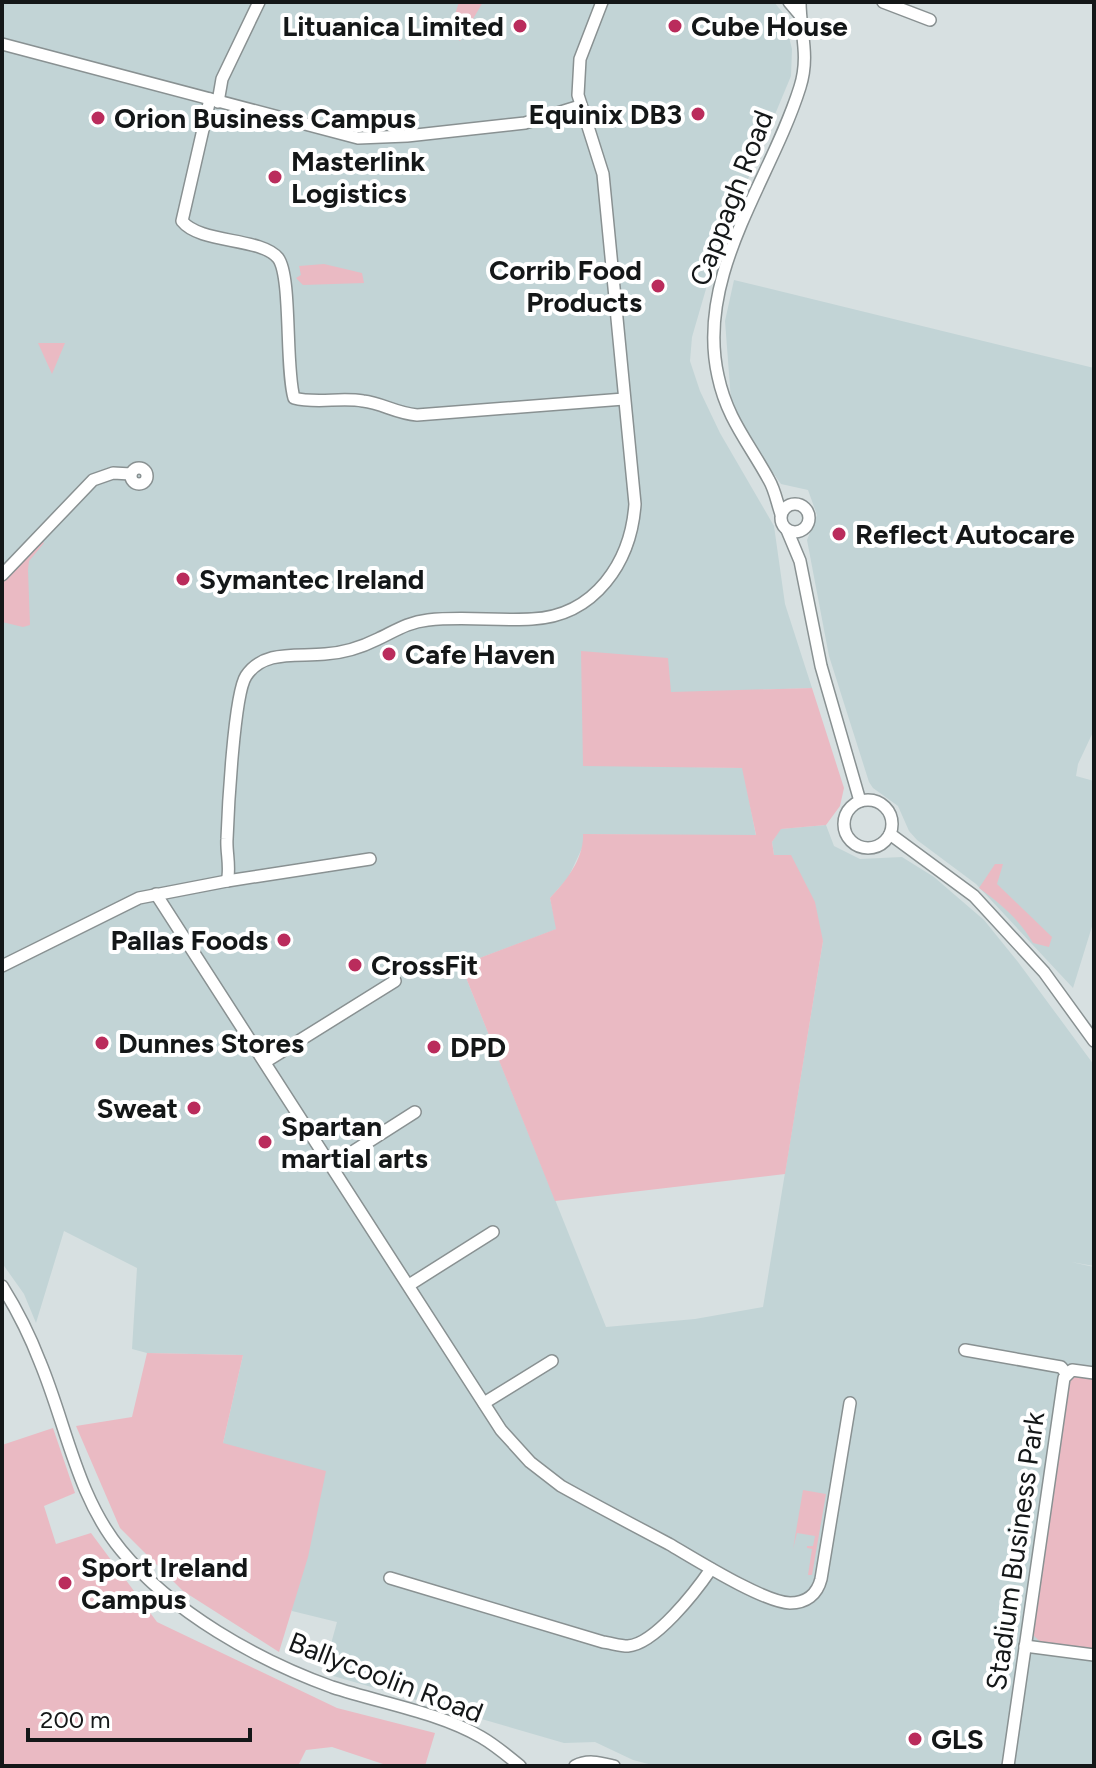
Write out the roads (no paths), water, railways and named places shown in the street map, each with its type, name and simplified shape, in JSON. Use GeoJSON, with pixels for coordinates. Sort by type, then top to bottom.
{"type":"FeatureCollection","features":[{"type":"Feature","properties":{"kind":"street"},"geometry":{"type":"LineString","coordinates":[[259,2],[214,101],[182,221],[191,230],[262,249],[277,257],[283,269],[287,348],[294,398],[368,401],[398,413],[417,415],[624,399]]}},
{"type":"Feature","properties":{"kind":"street"},"geometry":{"type":"LineString","coordinates":[[227,881],[227,835],[239,700],[246,676],[254,667],[277,656],[326,654],[350,649],[379,639],[407,623],[428,619],[549,617],[568,610],[599,591],[625,554],[635,504],[603,174],[580,106],[578,83],[580,59],[602,2]]}},
{"type":"Feature","properties":{"kind":"street"},"geometry":{"type":"LineString","coordinates":[[789,2],[800,15]]}},
{"type":"Feature","properties":{"kind":"street","name":"Cappagh Road"},"geometry":{"type":"LineString","coordinates":[[800,2],[805,51],[800,86],[719,287],[713,348],[726,404],[741,437],[771,483],[794,504],[807,511],[809,520],[803,529],[800,561]]}},
{"type":"Feature","properties":{"kind":"street"},"geometry":{"type":"LineString","coordinates":[[883,2],[930,20]]}},
{"type":"Feature","properties":{"kind":"street"},"geometry":{"type":"LineString","coordinates":[[2,44],[344,135],[371,139],[525,123],[580,106]]}},
{"type":"Feature","properties":{"kind":"street"},"geometry":{"type":"LineString","coordinates":[[2,575],[93,480],[113,473],[131,474]]}},
{"type":"Feature","properties":{"kind":"street","name":"Cappagh Road"},"geometry":{"type":"LineString","coordinates":[[771,483],[782,523],[800,561],[821,666],[860,801]]}},
{"type":"Feature","properties":{"kind":"street"},"geometry":{"type":"LineString","coordinates":[[781,514],[786,507],[794,504]]}},
{"type":"Feature","properties":{"kind":"street"},"geometry":{"type":"LineString","coordinates":[[787,530],[796,532],[803,529]]}},
{"type":"Feature","properties":{"kind":"street"},"geometry":{"type":"LineString","coordinates":[[860,801],[875,801],[883,805],[891,819],[890,834],[876,846],[868,848],[853,842],[845,830],[844,822],[849,809],[860,801]]}},
{"type":"Feature","properties":{"kind":"street"},"geometry":{"type":"LineString","coordinates":[[890,834],[974,896],[1044,972],[1094,1041]]}},
{"type":"Feature","properties":{"kind":"street"},"geometry":{"type":"LineString","coordinates":[[2,966],[139,898],[370,859]]}},
{"type":"Feature","properties":{"kind":"street"},"geometry":{"type":"LineString","coordinates":[[156,894],[484,1403],[514,1446],[543,1473],[711,1569],[784,1602],[804,1601],[815,1594],[821,1579],[850,1403]]}},
{"type":"Feature","properties":{"kind":"street"},"geometry":{"type":"LineString","coordinates":[[265,1062],[395,981]]}},
{"type":"Feature","properties":{"kind":"street"},"geometry":{"type":"LineString","coordinates":[[332,1165],[415,1112]]}},
{"type":"Feature","properties":{"kind":"street"},"geometry":{"type":"LineString","coordinates":[[409,1285],[493,1232]]}},
{"type":"Feature","properties":{"kind":"street","name":"Ballycoolin Road"},"geometry":{"type":"LineString","coordinates":[[2,1286],[41,1362],[97,1514],[120,1549],[145,1576],[171,1600],[217,1630],[294,1672],[445,1722],[481,1737],[520,1766]]}},
{"type":"Feature","properties":{"kind":"street"},"geometry":{"type":"LineString","coordinates":[[965,1350],[1061,1367],[1066,1373],[1076,1370],[1094,1373]]}},
{"type":"Feature","properties":{"kind":"street"},"geometry":{"type":"LineString","coordinates":[[484,1403],[552,1361]]}},
{"type":"Feature","properties":{"kind":"street","name":"Stadium Business Park"},"geometry":{"type":"LineString","coordinates":[[1008,1766],[1066,1373]]}},
{"type":"Feature","properties":{"kind":"street"},"geometry":{"type":"LineString","coordinates":[[390,1578],[603,1642],[628,1646],[650,1639],[702,1583],[711,1569]]}},
{"type":"Feature","properties":{"kind":"street"},"geometry":{"type":"LineString","coordinates":[[1025,1646],[1094,1655]]}},
{"type":"Feature","properties":{"kind":"street"},"geometry":{"type":"LineString","coordinates":[[575,1766],[582,1762],[614,1766]]}},
{"type":"Feature","properties":{"kind":"place","name":"Lituanica Limited"},"geometry":{"type":"Point","coordinates":[520,26]}},
{"type":"Feature","properties":{"kind":"place","name":"Cube House"},"geometry":{"type":"Point","coordinates":[675,26]}},
{"type":"Feature","properties":{"kind":"place","name":"Equinix DB3"},"geometry":{"type":"Point","coordinates":[698,114]}},
{"type":"Feature","properties":{"kind":"place","name":"Orion Business Campus"},"geometry":{"type":"Point","coordinates":[98,118]}},
{"type":"Feature","properties":{"kind":"place","name":"Masterlink Logistics"},"geometry":{"type":"Point","coordinates":[275,177]}},
{"type":"Feature","properties":{"kind":"place","name":"Corrib Food Products"},"geometry":{"type":"Point","coordinates":[658,286]}},
{"type":"Feature","properties":{"kind":"place","name":"Reflect Autocare"},"geometry":{"type":"Point","coordinates":[839,534]}},
{"type":"Feature","properties":{"kind":"place","name":"Symantec Ireland"},"geometry":{"type":"Point","coordinates":[183,579]}},
{"type":"Feature","properties":{"kind":"place","name":"Cafe Haven"},"geometry":{"type":"Point","coordinates":[389,654]}},
{"type":"Feature","properties":{"kind":"place","name":"Pallas Foods"},"geometry":{"type":"Point","coordinates":[284,940]}},
{"type":"Feature","properties":{"kind":"place","name":"CrossFit"},"geometry":{"type":"Point","coordinates":[355,965]}},
{"type":"Feature","properties":{"kind":"place","name":"Dunnes Stores"},"geometry":{"type":"Point","coordinates":[102,1043]}},
{"type":"Feature","properties":{"kind":"place","name":"DPD"},"geometry":{"type":"Point","coordinates":[434,1047]}},
{"type":"Feature","properties":{"kind":"place","name":"Sweat"},"geometry":{"type":"Point","coordinates":[194,1108]}},
{"type":"Feature","properties":{"kind":"place","name":"Spartan martial arts"},"geometry":{"type":"Point","coordinates":[265,1142]}},
{"type":"Feature","properties":{"kind":"place","name":"Sport Ireland Campus"},"geometry":{"type":"Point","coordinates":[65,1583]}},
{"type":"Feature","properties":{"kind":"place","name":"GLS"},"geometry":{"type":"Point","coordinates":[915,1739]}}]}
